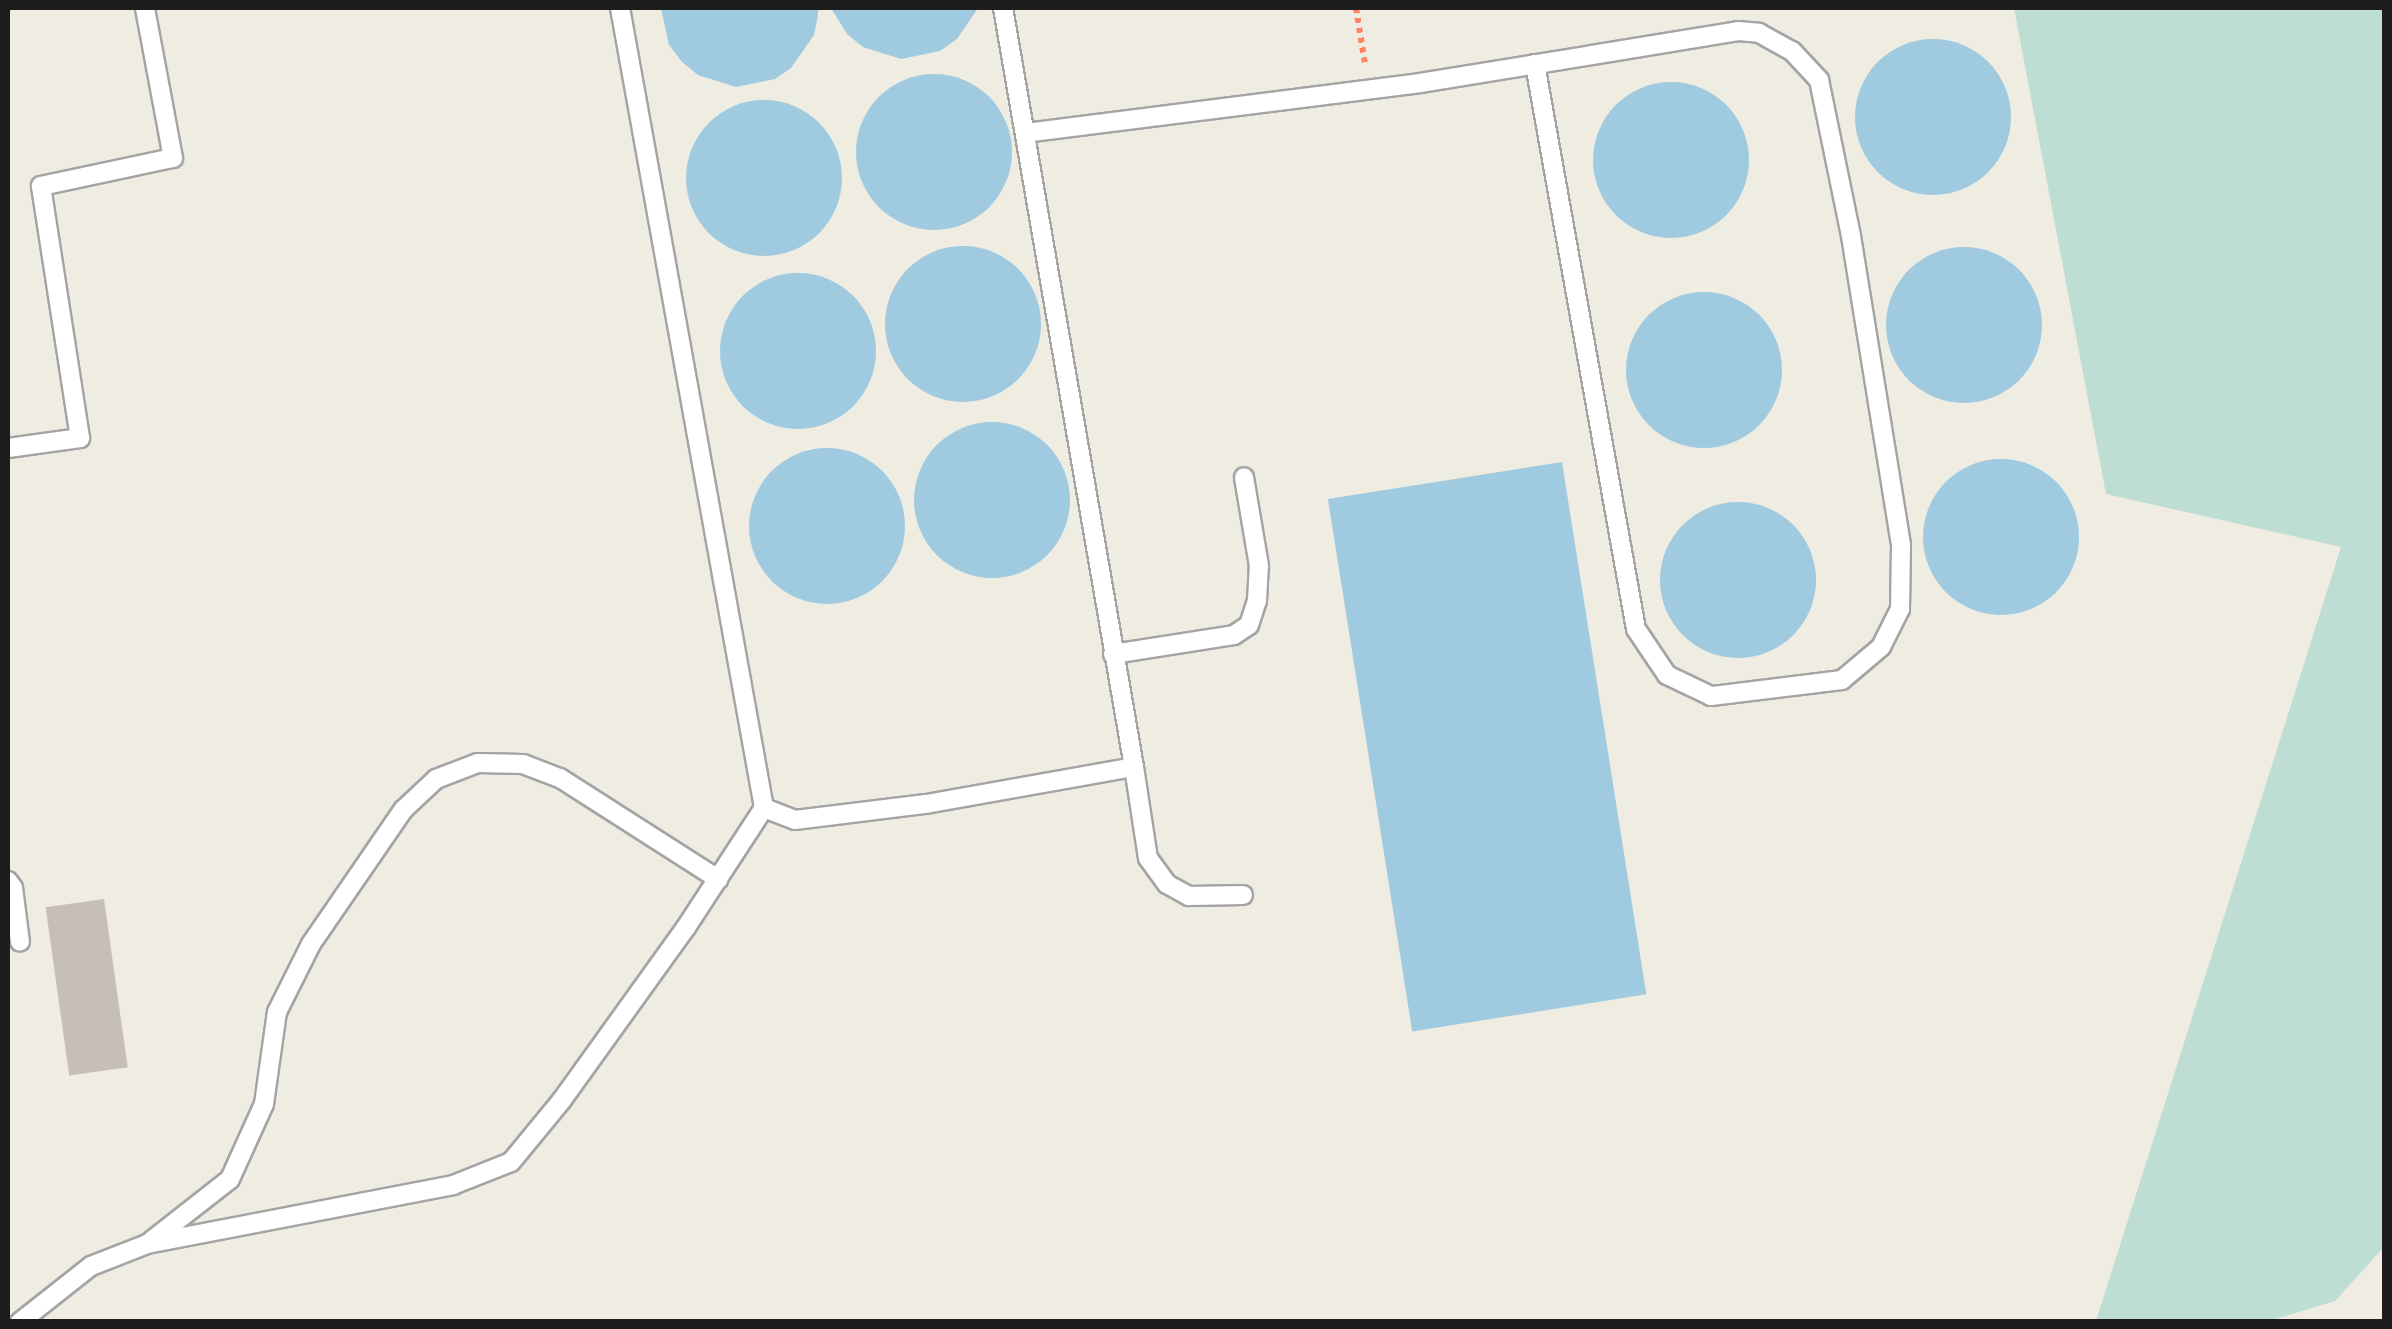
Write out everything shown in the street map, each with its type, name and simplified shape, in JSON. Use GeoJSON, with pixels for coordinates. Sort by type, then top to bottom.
{"type":"FeatureCollection","features":[{"type":"Feature","properties":{"kind":"lane"},"geometry":{"type":"LineString","coordinates":[[8,448],[80,438],[41,186],[173,158],[144,8]]}},
{"type":"Feature","properties":{"kind":"lane"},"geometry":{"type":"LineString","coordinates":[[20,1322],[90,1266],[146,1244],[453,1185],[511,1162],[562,1100],[764,808],[620,8]]}},
{"type":"Feature","properties":{"kind":"lane"},"geometry":{"type":"LineString","coordinates":[[1003,8],[1148,858],[1166,884],[1189,896],[1243,894]]}},
{"type":"Feature","properties":{"kind":"lane"},"geometry":{"type":"LineString","coordinates":[[1025,132],[1369,90],[1738,31],[1759,33],[1792,51],[1819,80],[1852,236],[1901,546],[1900,610],[1881,647],[1842,680],[1711,696],[1667,675],[1636,630],[1535,64]]}},
{"type":"Feature","properties":{"kind":"lane"},"geometry":{"type":"LineString","coordinates":[[1113,654],[1234,636],[1248,625],[1257,601],[1259,566],[1244,477]]}},
{"type":"Feature","properties":{"kind":"lane"},"geometry":{"type":"LineString","coordinates":[[146,1244],[230,1179],[264,1104],[277,1012],[311,944],[403,810],[436,779],[478,763],[523,764],[560,778],[718,879]]}},
{"type":"Feature","properties":{"kind":"lane"},"geometry":{"type":"LineString","coordinates":[[764,808],[795,820],[926,804],[1134,767]]}},
{"type":"Feature","properties":{"kind":"lane"},"geometry":{"type":"LineString","coordinates":[[8,881],[20,942]]}},
{"type":"Feature","properties":{"kind":"path"},"geometry":{"type":"LineString","coordinates":[[1356,8],[1369,90]]}},
{"type":"Feature","properties":{"kind":"shaded area"},"geometry":{"type":"Polygon","coordinates":[[[661,8],[818,8],[818,15],[814,35],[791,68],[775,79],[736,87],[698,75],[682,62],[669,45],[661,8]]]}},
{"type":"Feature","properties":{"kind":"shaded area"},"geometry":{"type":"Polygon","coordinates":[[[831,8],[978,8],[957,39],[940,51],[901,59],[863,47],[847,34],[831,8]]]}},
{"type":"Feature","properties":{"kind":"shaded area"},"geometry":{"type":"Polygon","coordinates":[[[2014,8],[2384,8],[2384,1247],[2335,1301],[2269,1321],[2096,1321],[2341,547],[2106,494],[2014,8]]]}},
{"type":"Feature","properties":{"kind":"shaded area"},"geometry":{"type":"Polygon","coordinates":[[[1933,39],[1963,45],[1988,62],[2005,87],[2011,117],[2005,147],[1988,172],[1963,189],[1933,195],[1903,189],[1878,172],[1861,147],[1855,117],[1861,87],[1878,62],[1903,45],[1933,39]]]}},
{"type":"Feature","properties":{"kind":"shaded area"},"geometry":{"type":"Polygon","coordinates":[[[934,74],[964,80],[989,97],[1006,122],[1012,152],[1006,182],[989,207],[964,224],[934,230],[904,224],[879,207],[862,182],[856,152],[862,122],[879,97],[904,80],[934,74]]]}},
{"type":"Feature","properties":{"kind":"shaded area"},"geometry":{"type":"Polygon","coordinates":[[[1671,82],[1701,88],[1726,105],[1743,130],[1749,160],[1743,190],[1726,215],[1701,232],[1671,238],[1641,232],[1616,215],[1599,190],[1593,160],[1599,130],[1616,105],[1641,88],[1671,82]]]}},
{"type":"Feature","properties":{"kind":"shaded area"},"geometry":{"type":"Polygon","coordinates":[[[764,100],[794,106],[819,123],[836,148],[842,178],[836,208],[819,233],[794,250],[764,256],[734,250],[709,233],[692,208],[686,178],[692,148],[709,123],[734,106],[764,100]]]}},
{"type":"Feature","properties":{"kind":"shaded area"},"geometry":{"type":"Polygon","coordinates":[[[963,246],[993,252],[1018,269],[1035,294],[1041,324],[1035,354],[1018,379],[993,396],[963,402],[933,396],[908,379],[891,354],[885,324],[891,294],[908,269],[933,252],[963,246]]]}},
{"type":"Feature","properties":{"kind":"shaded area"},"geometry":{"type":"Polygon","coordinates":[[[1964,247],[1994,253],[2019,270],[2036,295],[2042,325],[2036,355],[2019,380],[1994,397],[1964,403],[1934,397],[1909,380],[1892,355],[1886,325],[1892,295],[1909,270],[1934,253],[1964,247]]]}},
{"type":"Feature","properties":{"kind":"shaded area"},"geometry":{"type":"Polygon","coordinates":[[[798,273],[828,279],[853,296],[870,321],[876,351],[870,381],[853,406],[828,423],[798,429],[768,423],[743,406],[726,381],[720,351],[726,321],[743,296],[768,279],[798,273]]]}},
{"type":"Feature","properties":{"kind":"shaded area"},"geometry":{"type":"Polygon","coordinates":[[[1704,292],[1734,298],[1759,315],[1776,340],[1782,370],[1776,400],[1759,425],[1734,442],[1704,448],[1674,442],[1649,425],[1632,400],[1626,370],[1632,340],[1649,315],[1674,298],[1704,292]]]}},
{"type":"Feature","properties":{"kind":"shaded area"},"geometry":{"type":"Polygon","coordinates":[[[992,422],[1022,428],[1047,445],[1064,470],[1070,500],[1064,530],[1047,555],[1022,572],[992,578],[962,572],[937,555],[920,530],[914,500],[920,470],[937,445],[962,428],[992,422]]]}},
{"type":"Feature","properties":{"kind":"shaded area"},"geometry":{"type":"Polygon","coordinates":[[[827,448],[857,454],[882,471],[899,496],[905,526],[899,556],[882,581],[857,598],[827,604],[797,598],[772,581],[755,556],[749,526],[755,496],[772,471],[797,454],[827,448]]]}},
{"type":"Feature","properties":{"kind":"shaded area"},"geometry":{"type":"Polygon","coordinates":[[[2001,459],[2031,465],[2056,482],[2073,507],[2079,537],[2073,567],[2056,592],[2031,609],[2001,615],[1971,609],[1946,592],[1929,567],[1923,537],[1929,507],[1946,482],[1971,465],[2001,459]]]}},
{"type":"Feature","properties":{"kind":"shaded area"},"geometry":{"type":"Polygon","coordinates":[[[1562,462],[1646,994],[1412,1031],[1328,499],[1562,462]]]}},
{"type":"Feature","properties":{"kind":"shaded area"},"geometry":{"type":"Polygon","coordinates":[[[1738,502],[1768,508],[1793,525],[1810,550],[1816,580],[1810,610],[1793,635],[1768,652],[1738,658],[1708,652],[1683,635],[1666,610],[1660,580],[1666,550],[1683,525],[1708,508],[1738,502]]]}},
{"type":"Feature","properties":{"kind":"building"},"geometry":{"type":"Polygon","coordinates":[[[104,899],[128,1067],[69,1076],[46,907],[104,899]]]}}]}
